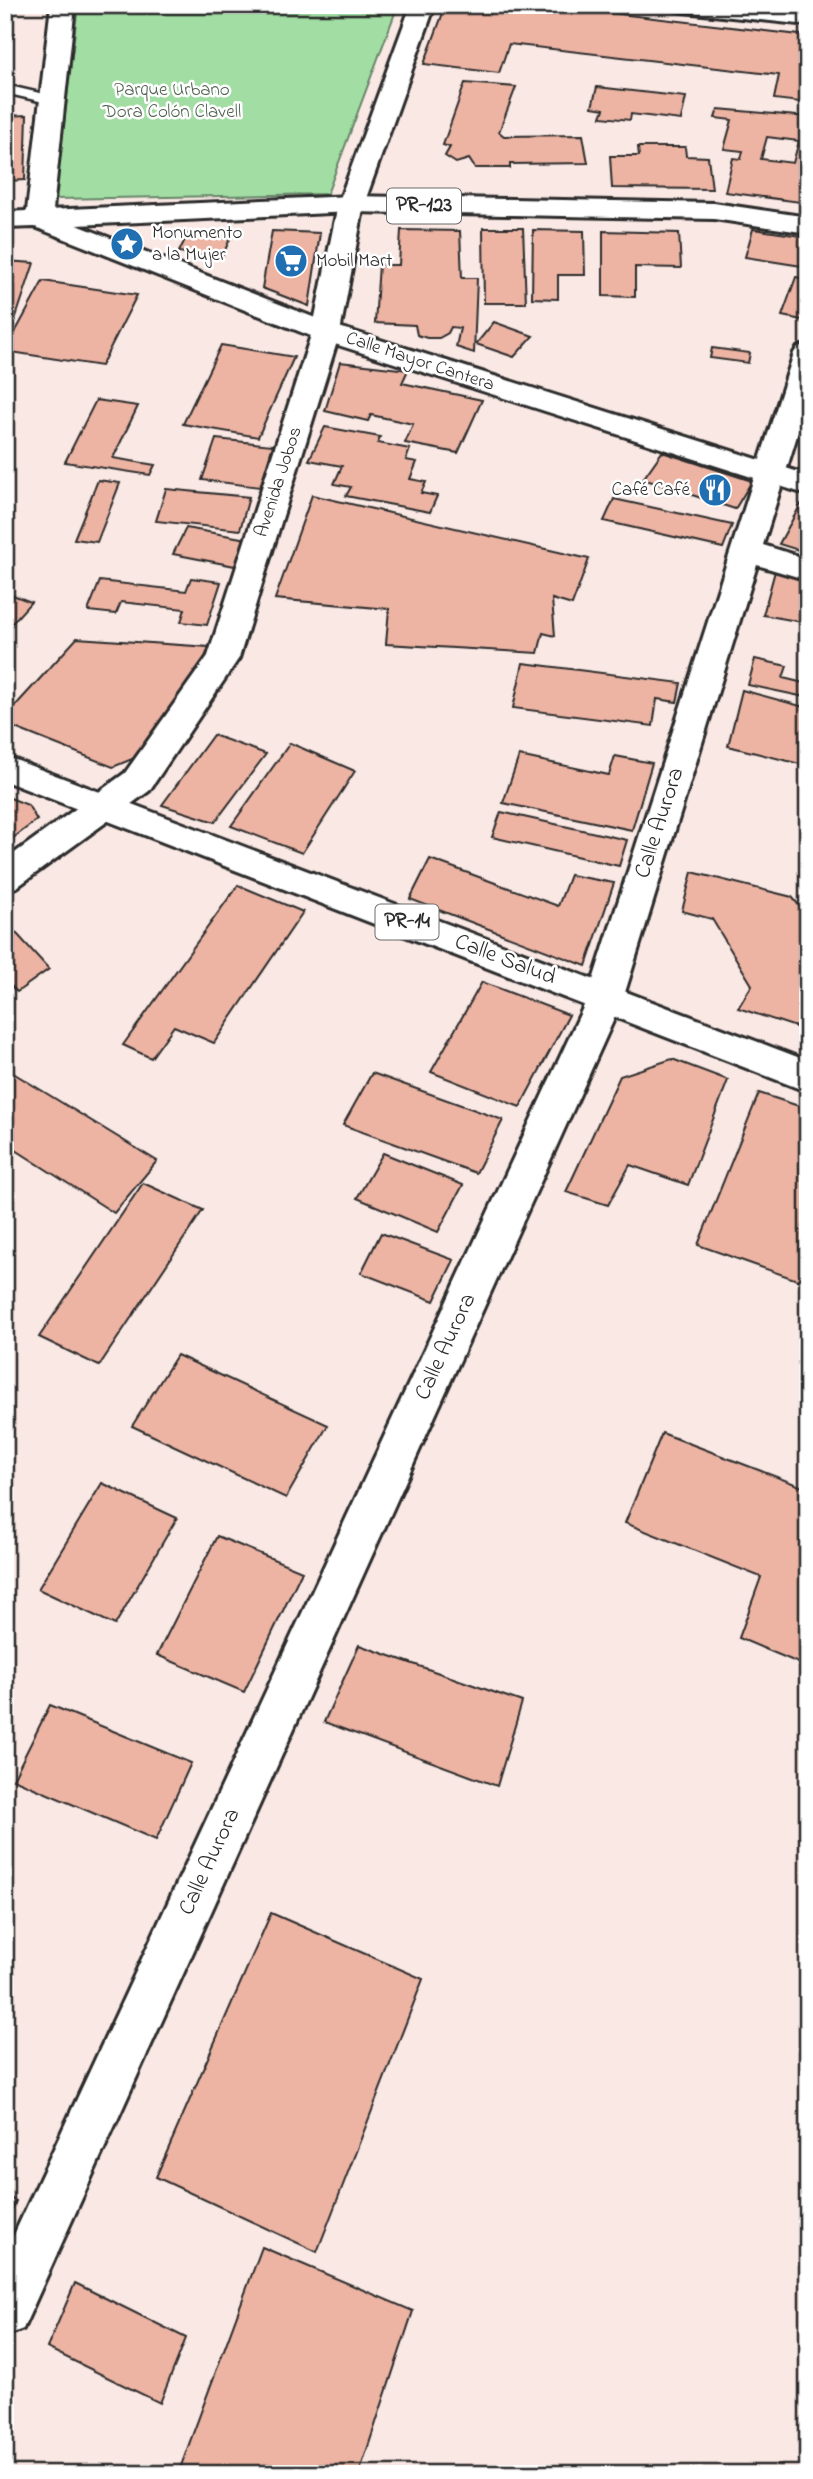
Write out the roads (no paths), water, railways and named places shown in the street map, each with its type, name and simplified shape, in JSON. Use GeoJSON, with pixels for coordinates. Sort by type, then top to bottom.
{"type":"FeatureCollection","features":[{"type":"Feature","properties":{"kind":"street"},"geometry":{"type":"LineString","coordinates":[[5,220],[39,219],[63,5]]}},
{"type":"Feature","properties":{"kind":"street","name":"Avenida Jobos"},"geometry":{"type":"LineString","coordinates":[[5,877],[137,782],[223,658],[326,332],[351,204],[423,5]]}},
{"type":"Feature","properties":{"kind":"street"},"geometry":{"type":"LineString","coordinates":[[684,5],[808,18]]}},
{"type":"Feature","properties":{"kind":"street","name":"PR-123"},"geometry":{"type":"LineString","coordinates":[[39,219],[351,204],[714,211],[808,225]]}},
{"type":"Feature","properties":{"kind":"street","name":"Calle Mayor Cantera"},"geometry":{"type":"LineString","coordinates":[[39,219],[326,332],[808,485]]}},
{"type":"Feature","properties":{"kind":"street","name":"Calle Aurora"},"geometry":{"type":"LineString","coordinates":[[5,2311],[604,999],[808,353]]}},
{"type":"Feature","properties":{"kind":"street"},"geometry":{"type":"LineString","coordinates":[[746,551],[808,570]]}},
{"type":"Feature","properties":{"kind":"street","name":"Calle Salud"},"geometry":{"type":"LineString","coordinates":[[5,768],[808,1077]]}},
{"type":"Feature","properties":{"kind":"lane"},"geometry":{"type":"LineString","coordinates":[[5,89],[52,100]]}},
{"type":"Feature","properties":{"kind":"place","name":"Monumento a la Mujer"},"geometry":{"type":"Point","coordinates":[127,244]}},
{"type":"Feature","properties":{"kind":"place","name":"Mobil Mart"},"geometry":{"type":"Point","coordinates":[291,261]}},
{"type":"Feature","properties":{"kind":"place","name":"Café Café"},"geometry":{"type":"Point","coordinates":[715,490]}},
{"type":"Feature","properties":{"kind":"park label","name":"Parque Urbano Dora Colón Clavell"},"geometry":{"type":"Point","coordinates":[172,101]}}]}
